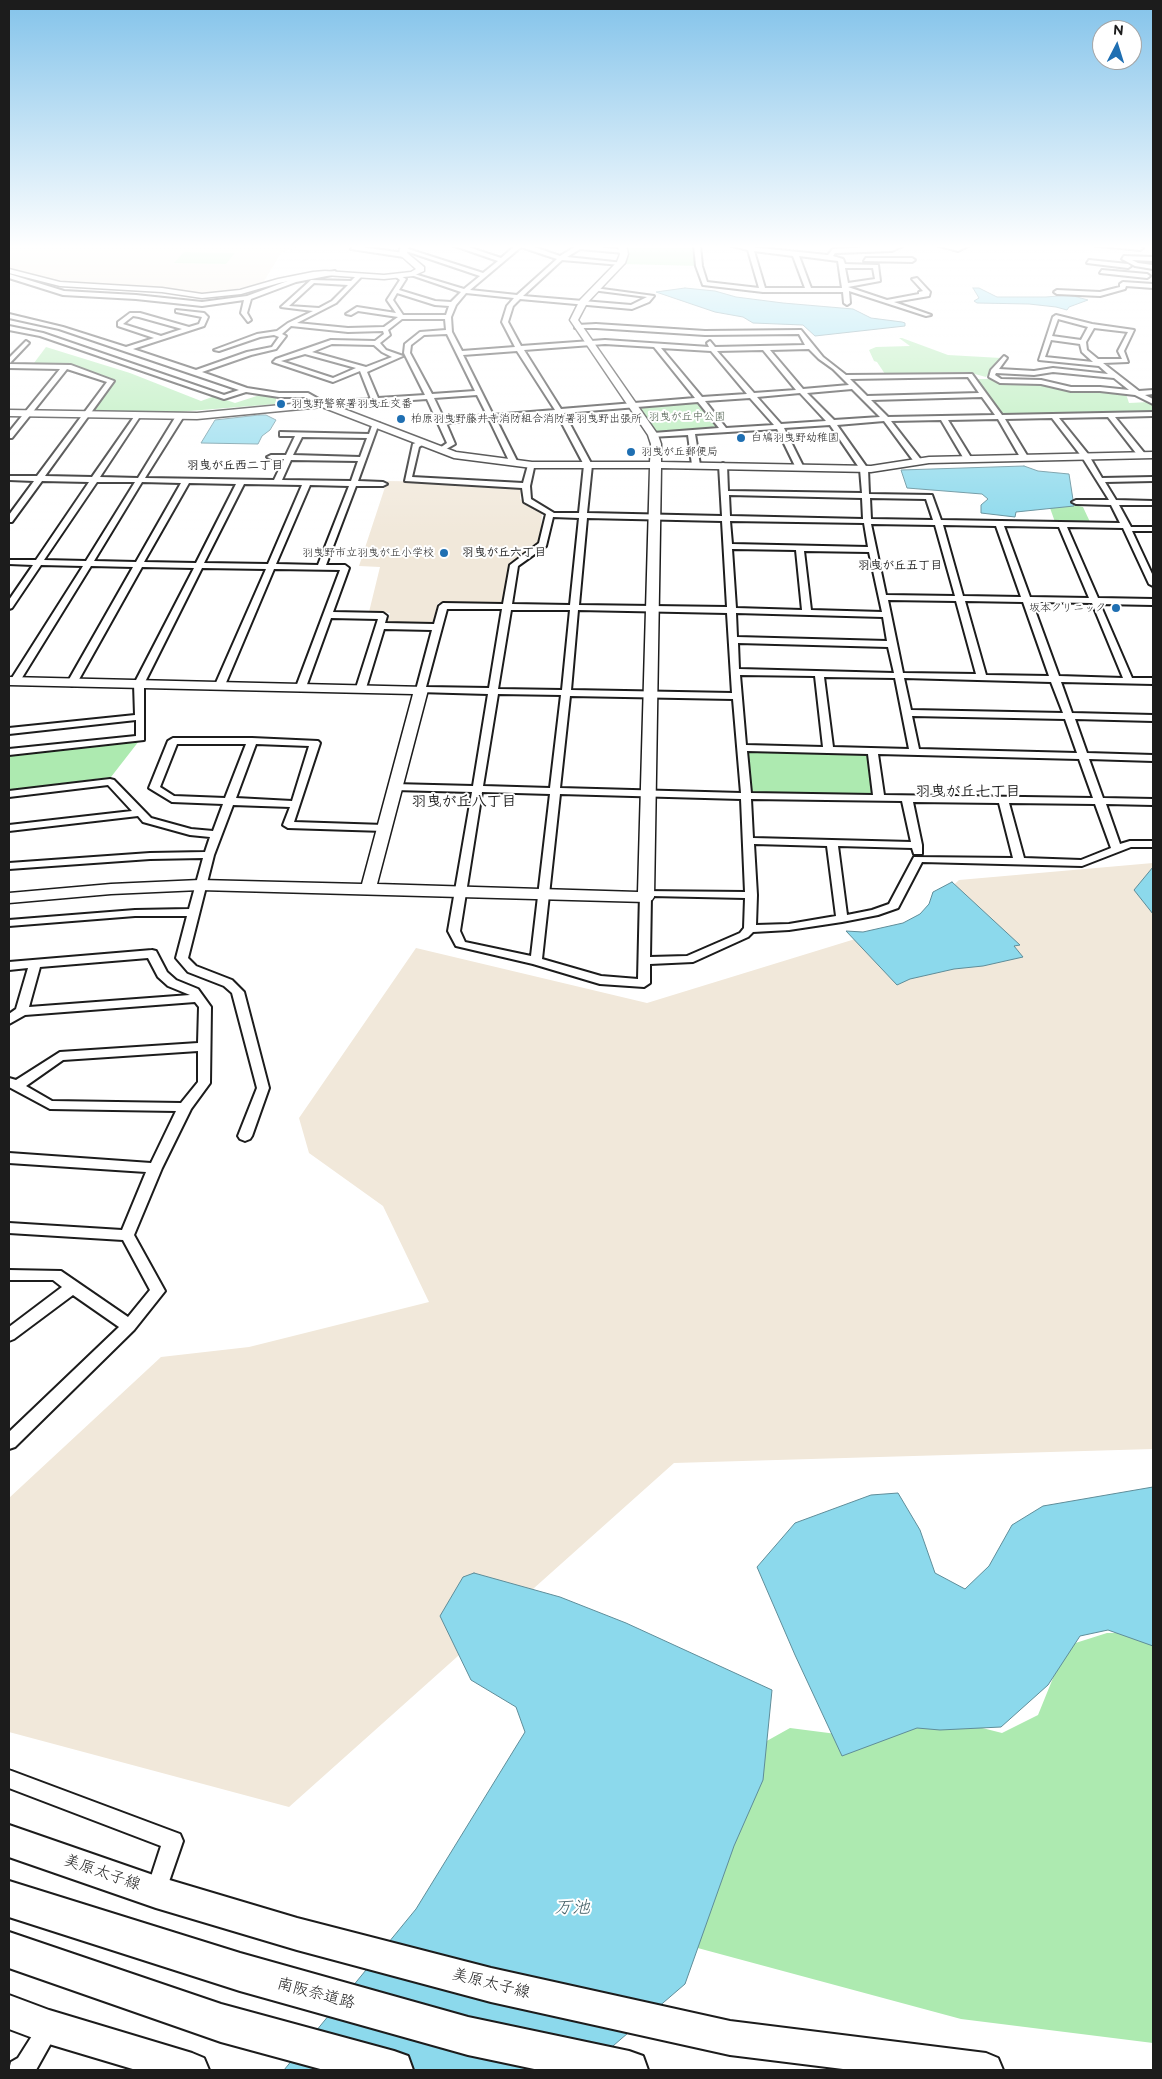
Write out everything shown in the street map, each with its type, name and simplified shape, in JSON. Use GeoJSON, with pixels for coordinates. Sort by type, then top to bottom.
{"type":"FeatureCollection","features":[{"type":"Feature","properties":{"kind":"highway","name":"南阪奈道路"},"geometry":{"type":"LineString","coordinates":[[9,1899],[240,1972],[468,2036],[629,2070]]}},
{"type":"Feature","properties":{"kind":"highway"},"geometry":{"type":"LineString","coordinates":[[9,1950],[221,2023],[394,2070]]}},
{"type":"Feature","properties":{"kind":"main road","name":"美原太子線"},"geometry":{"type":"LineString","coordinates":[[9,1841],[156,1892],[296,1934],[491,1985],[730,2038],[986,2070]]}},
{"type":"Feature","properties":{"kind":"main road"},"geometry":{"type":"LineString","coordinates":[[9,2012],[48,2027],[192,2070]]}},
{"type":"Feature","properties":{"kind":"street"},"geometry":{"type":"LineString","coordinates":[[9,364],[27,342]]}},
{"type":"Feature","properties":{"kind":"street"},"geometry":{"type":"LineString","coordinates":[[65,342],[224,398],[246,390]]}},
{"type":"Feature","properties":{"kind":"street"},"geometry":{"type":"LineString","coordinates":[[105,342],[246,390],[279,395],[308,395],[323,404],[461,457],[532,465],[656,464],[864,469],[918,461],[968,458],[1148,455]]}},
{"type":"Feature","properties":{"kind":"street"},"geometry":{"type":"LineString","coordinates":[[127,349],[148,342]]}},
{"type":"Feature","properties":{"kind":"street"},"geometry":{"type":"LineString","coordinates":[[217,350],[239,342]]}},
{"type":"Feature","properties":{"kind":"street"},"geometry":{"type":"LineString","coordinates":[[196,372],[249,353],[274,348],[278,342]]}},
{"type":"Feature","properties":{"kind":"street"},"geometry":{"type":"LineString","coordinates":[[331,342],[276,362],[333,380],[407,353]]}},
{"type":"Feature","properties":{"kind":"street"},"geometry":{"type":"LineString","coordinates":[[331,342],[376,344],[384,351],[397,357]]}},
{"type":"Feature","properties":{"kind":"street"},"geometry":{"type":"LineString","coordinates":[[411,342],[408,344],[407,353],[442,421],[451,444],[441,450]]}},
{"type":"Feature","properties":{"kind":"street"},"geometry":{"type":"LineString","coordinates":[[454,342],[493,417],[514,463]]}},
{"type":"Feature","properties":{"kind":"street"},"geometry":{"type":"LineString","coordinates":[[516,342],[559,411],[588,465],[566,693],[536,960]]}},
{"type":"Feature","properties":{"kind":"street"},"geometry":{"type":"LineString","coordinates":[[709,342],[712,349],[780,427],[800,468]]}},
{"type":"Feature","properties":{"kind":"street"},"geometry":{"type":"LineString","coordinates":[[806,342],[886,419],[918,461]]}},
{"type":"Feature","properties":{"kind":"street"},"geometry":{"type":"LineString","coordinates":[[1047,342],[1041,359],[1097,362],[1126,362],[1122,351],[1126,342]]}},
{"type":"Feature","properties":{"kind":"street"},"geometry":{"type":"LineString","coordinates":[[1084,342],[1084,351],[1113,376],[1153,402]]}},
{"type":"Feature","properties":{"kind":"street"},"geometry":{"type":"LineString","coordinates":[[532,465],[526,486],[527,500],[550,513],[543,544],[514,565],[454,931],[460,944],[536,960],[600,980],[644,983],[646,961],[652,609],[656,517],[656,444],[654,435],[589,343]]}},
{"type":"Feature","properties":{"kind":"street"},"geometry":{"type":"LineString","coordinates":[[460,353],[589,343],[712,349],[811,347]]}},
{"type":"Feature","properties":{"kind":"street"},"geometry":{"type":"LineString","coordinates":[[656,345],[724,430]]}},
{"type":"Feature","properties":{"kind":"street"},"geometry":{"type":"LineString","coordinates":[[765,348],[801,391],[832,423],[864,469],[864,496],[867,522],[915,753]]}},
{"type":"Feature","properties":{"kind":"street"},"geometry":{"type":"LineString","coordinates":[[305,352],[365,369]]}},
{"type":"Feature","properties":{"kind":"street"},"geometry":{"type":"LineString","coordinates":[[132,364],[152,357]]}},
{"type":"Feature","properties":{"kind":"street"},"geometry":{"type":"LineString","coordinates":[[1004,358],[991,376],[1000,381],[1041,382],[1071,389],[1100,389],[1137,393],[1153,392]]}},
{"type":"Feature","properties":{"kind":"street"},"geometry":{"type":"LineString","coordinates":[[9,364],[71,367],[111,381],[9,520]]}},
{"type":"Feature","properties":{"kind":"street"},"geometry":{"type":"LineString","coordinates":[[9,436],[65,367]]}},
{"type":"Feature","properties":{"kind":"street"},"geometry":{"type":"LineString","coordinates":[[365,369],[364,371],[375,399]]}},
{"type":"Feature","properties":{"kind":"street"},"geometry":{"type":"LineString","coordinates":[[994,371],[1034,373],[1054,370],[1113,376]]}},
{"type":"Feature","properties":{"kind":"street"},"geometry":{"type":"LineString","coordinates":[[844,377],[970,375],[1000,417],[1024,458]]}},
{"type":"Feature","properties":{"kind":"street"},"geometry":{"type":"LineString","coordinates":[[442,421],[853,387]]}},
{"type":"Feature","properties":{"kind":"street"},"geometry":{"type":"LineString","coordinates":[[9,413],[180,416],[375,399],[480,393]]}},
{"type":"Feature","properties":{"kind":"street"},"geometry":{"type":"LineString","coordinates":[[864,398],[984,395]]}},
{"type":"Feature","properties":{"kind":"street"},"geometry":{"type":"LineString","coordinates":[[654,435],[886,419],[1153,414]]}},
{"type":"Feature","properties":{"kind":"street"},"geometry":{"type":"LineString","coordinates":[[9,606],[138,415]]}},
{"type":"Feature","properties":{"kind":"street"},"geometry":{"type":"LineString","coordinates":[[1110,415],[1148,455]]}},
{"type":"Feature","properties":{"kind":"street"},"geometry":{"type":"LineString","coordinates":[[12,681],[89,564],[180,416]]}},
{"type":"Feature","properties":{"kind":"street"},"geometry":{"type":"LineString","coordinates":[[1054,416],[1085,456],[1115,504],[1153,584]]}},
{"type":"Feature","properties":{"kind":"street"},"geometry":{"type":"LineString","coordinates":[[943,418],[968,458]]}},
{"type":"Feature","properties":{"kind":"street"},"geometry":{"type":"LineString","coordinates":[[321,568],[376,425]]}},
{"type":"Feature","properties":{"kind":"street"},"geometry":{"type":"LineString","coordinates":[[691,433],[696,465]]}},
{"type":"Feature","properties":{"kind":"street"},"geometry":{"type":"LineString","coordinates":[[283,434],[372,436]]}},
{"type":"Feature","properties":{"kind":"street"},"geometry":{"type":"LineString","coordinates":[[277,482],[300,434]]}},
{"type":"Feature","properties":{"kind":"street"},"geometry":{"type":"LineString","coordinates":[[421,443],[416,446],[408,479],[526,486]]}},
{"type":"Feature","properties":{"kind":"street"},"geometry":{"type":"LineString","coordinates":[[271,457],[362,459]]}},
{"type":"Feature","properties":{"kind":"street"},"geometry":{"type":"LineString","coordinates":[[723,465],[734,640],[734,672],[746,796],[751,895],[750,929]]}},
{"type":"Feature","properties":{"kind":"street"},"geometry":{"type":"LineString","coordinates":[[9,478],[383,484]]}},
{"type":"Feature","properties":{"kind":"street"},"geometry":{"type":"LineString","coordinates":[[1100,480],[1153,479]]}},
{"type":"Feature","properties":{"kind":"street"},"geometry":{"type":"LineString","coordinates":[[72,683],[186,481]]}},
{"type":"Feature","properties":{"kind":"street"},"geometry":{"type":"LineString","coordinates":[[9,752],[141,738],[139,684],[241,482]]}},
{"type":"Feature","properties":{"kind":"street"},"geometry":{"type":"LineString","coordinates":[[220,685],[307,483]]}},
{"type":"Feature","properties":{"kind":"street"},"geometry":{"type":"LineString","coordinates":[[726,492],[928,497],[938,522],[982,678]]}},
{"type":"Feature","properties":{"kind":"street"},"geometry":{"type":"LineString","coordinates":[[1076,502],[1153,503]]}},
{"type":"Feature","properties":{"kind":"street"},"geometry":{"type":"LineString","coordinates":[[549,515],[1062,524],[1153,529]]}},
{"type":"Feature","properties":{"kind":"street"},"geometry":{"type":"LineString","coordinates":[[998,523],[1116,848]]}},
{"type":"Feature","properties":{"kind":"street"},"geometry":{"type":"LineString","coordinates":[[1062,524],[1129,681]]}},
{"type":"Feature","properties":{"kind":"street"},"geometry":{"type":"LineString","coordinates":[[728,546],[873,550]]}},
{"type":"Feature","properties":{"kind":"street"},"geometry":{"type":"LineString","coordinates":[[800,548],[807,613]]}},
{"type":"Feature","properties":{"kind":"street"},"geometry":{"type":"LineString","coordinates":[[1142,560],[1153,560]]}},
{"type":"Feature","properties":{"kind":"street"},"geometry":{"type":"LineString","coordinates":[[9,562],[344,568],[301,687]]}},
{"type":"Feature","properties":{"kind":"street"},"geometry":{"type":"LineString","coordinates":[[882,597],[1153,602]]}},
{"type":"Feature","properties":{"kind":"street"},"geometry":{"type":"LineString","coordinates":[[368,889],[443,606],[732,610],[887,615]]}},
{"type":"Feature","properties":{"kind":"street"},"geometry":{"type":"LineString","coordinates":[[328,615],[383,616],[361,688]]}},
{"type":"Feature","properties":{"kind":"street"},"geometry":{"type":"LineString","coordinates":[[380,626],[438,627]]}},
{"type":"Feature","properties":{"kind":"street"},"geometry":{"type":"LineString","coordinates":[[734,640],[893,644]]}},
{"type":"Feature","properties":{"kind":"street"},"geometry":{"type":"LineString","coordinates":[[734,672],[1153,681]]}},
{"type":"Feature","properties":{"kind":"street"},"geometry":{"type":"LineString","coordinates":[[818,674],[828,750]]}},
{"type":"Feature","properties":{"kind":"street"},"geometry":{"type":"LineString","coordinates":[[12,681],[737,696]]}},
{"type":"Feature","properties":{"kind":"street"},"geometry":{"type":"LineString","coordinates":[[907,713],[1153,718]]}},
{"type":"Feature","properties":{"kind":"street"},"geometry":{"type":"LineString","coordinates":[[9,731],[140,717]]}},
{"type":"Feature","properties":{"kind":"street"},"geometry":{"type":"LineString","coordinates":[[296,804],[230,803],[172,799],[154,788],[173,740],[315,743],[296,804],[288,825],[384,828]]}},
{"type":"Feature","properties":{"kind":"street"},"geometry":{"type":"LineString","coordinates":[[245,1136],[263,1088],[238,992],[228,983],[192,969],[182,958],[209,856],[252,741]]}},
{"type":"Feature","properties":{"kind":"street"},"geometry":{"type":"LineString","coordinates":[[742,748],[1153,758]]}},
{"type":"Feature","properties":{"kind":"street"},"geometry":{"type":"LineString","coordinates":[[873,752],[879,798]]}},
{"type":"Feature","properties":{"kind":"street"},"geometry":{"type":"LineString","coordinates":[[9,794],[110,782],[147,820],[190,832],[217,835]]}},
{"type":"Feature","properties":{"kind":"street"},"geometry":{"type":"LineString","coordinates":[[394,787],[746,796],[1153,802]]}},
{"type":"Feature","properties":{"kind":"street"},"geometry":{"type":"LineString","coordinates":[[646,961],[689,960],[744,935],[750,929],[789,927],[842,919],[874,913],[894,906],[918,859],[917,845],[907,798]]}},
{"type":"Feature","properties":{"kind":"street"},"geometry":{"type":"LineString","coordinates":[[1003,800],[1020,862]]}},
{"type":"Feature","properties":{"kind":"street"},"geometry":{"type":"LineString","coordinates":[[9,828],[139,813]]}},
{"type":"Feature","properties":{"kind":"street"},"geometry":{"type":"LineString","coordinates":[[748,841],[917,845]]}},
{"type":"Feature","properties":{"kind":"street"},"geometry":{"type":"LineString","coordinates":[[832,843],[842,919]]}},
{"type":"Feature","properties":{"kind":"street"},"geometry":{"type":"LineString","coordinates":[[918,859],[1082,863],[1130,844],[1153,844]]}},
{"type":"Feature","properties":{"kind":"street"},"geometry":{"type":"LineString","coordinates":[[9,866],[150,856],[209,856]]}},
{"type":"Feature","properties":{"kind":"street"},"geometry":{"type":"LineString","coordinates":[[9,898],[111,889],[200,886],[646,895],[751,895]]}},
{"type":"Feature","properties":{"kind":"street"},"geometry":{"type":"LineString","coordinates":[[9,923],[125,914],[193,912]]}},
{"type":"Feature","properties":{"kind":"street"},"geometry":{"type":"LineString","coordinates":[[9,966],[152,954],[162,974],[172,983],[194,992],[206,1007],[204,1083],[185,1107],[155,1168],[127,1235]]}},
{"type":"Feature","properties":{"kind":"street"},"geometry":{"type":"LineString","coordinates":[[22,1011],[34,964]]}},
{"type":"Feature","properties":{"kind":"street"},"geometry":{"type":"LineString","coordinates":[[9,1020],[22,1011],[198,998]]}},
{"type":"Feature","properties":{"kind":"street"},"geometry":{"type":"LineString","coordinates":[[185,1107],[50,1105],[13,1084],[60,1056],[204,1047]]}},
{"type":"Feature","properties":{"kind":"street"},"geometry":{"type":"LineString","coordinates":[[9,1158],[155,1168]]}},
{"type":"Feature","properties":{"kind":"street"},"geometry":{"type":"LineString","coordinates":[[9,1228],[127,1235]]}},
{"type":"Feature","properties":{"kind":"street"},"geometry":{"type":"LineString","coordinates":[[9,1442],[129,1326],[158,1291],[127,1235]]}},
{"type":"Feature","properties":{"kind":"street"},"geometry":{"type":"LineString","coordinates":[[9,1275],[56,1275],[129,1326]]}},
{"type":"Feature","properties":{"kind":"street"},"geometry":{"type":"LineString","coordinates":[[9,1335],[74,1286]]}},
{"type":"Feature","properties":{"kind":"street"},"geometry":{"type":"LineString","coordinates":[[9,1779],[172,1841],[156,1892]]}},
{"type":"Feature","properties":{"kind":"street"},"geometry":{"type":"LineString","coordinates":[[19,2070],[26,2066],[48,2027]]}},
{"type":"Feature","properties":{"kind":"shaded area","name":"羽曳野市立羽曳が丘小学校"},"geometry":{"type":"Polygon","coordinates":[[[387,481],[451,482],[521,489],[520,499],[542,513],[540,543],[509,564],[503,604],[438,603],[432,624],[387,623],[390,613],[369,612],[380,567],[359,566],[387,481]]]}},
{"type":"Feature","properties":{"kind":"shaded area"},"geometry":{"type":"Polygon","coordinates":[[[1153,863],[1153,1449],[674,1463],[289,1807],[9,1732],[9,1498],[161,1357],[249,1347],[429,1302],[383,1206],[309,1153],[299,1118],[416,948],[647,1003],[917,920],[959,880],[1153,863]]]}},
{"type":"Feature","properties":{"kind":"green space"},"geometry":{"type":"Polygon","coordinates":[[[905,342],[913,342],[948,355],[1001,358],[986,377],[967,372],[885,374],[877,362],[874,361],[869,350],[876,347],[910,346],[905,342]]]}},
{"type":"Feature","properties":{"kind":"green space"},"geometry":{"type":"Polygon","coordinates":[[[46,347],[130,373],[201,401],[215,396],[235,403],[263,394],[276,396],[276,404],[177,412],[94,411],[115,380],[73,365],[34,363],[46,347]]]}},
{"type":"Feature","properties":{"kind":"green space"},"geometry":{"type":"Polygon","coordinates":[[[977,379],[989,379],[1000,383],[1042,384],[1069,389],[1100,390],[1126,394],[1129,403],[1149,402],[1153,405],[1153,411],[1000,414],[977,379]]]}},
{"type":"Feature","properties":{"kind":"green space","name":"羽曳が丘中公園"},"geometry":{"type":"Polygon","coordinates":[[[697,401],[720,429],[656,434],[637,406],[697,401]]]}},
{"type":"Feature","properties":{"kind":"green space"},"geometry":{"type":"Polygon","coordinates":[[[1074,505],[1083,507],[1090,522],[1055,522],[1050,508],[1074,505]]]}},
{"type":"Feature","properties":{"kind":"green space"},"geometry":{"type":"Polygon","coordinates":[[[139,741],[111,777],[9,790],[9,755],[139,741]]]}},
{"type":"Feature","properties":{"kind":"green space"},"geometry":{"type":"Polygon","coordinates":[[[742,748],[870,753],[877,796],[746,794],[742,748]]]}},
{"type":"Feature","properties":{"kind":"green space"},"geometry":{"type":"Polygon","coordinates":[[[1107,1633],[1153,1633],[1153,2043],[961,2019],[668,1940],[747,1752],[790,1728],[852,1736],[935,1716],[1002,1733],[1038,1715],[1066,1646],[1107,1633]]]}},
{"type":"Feature","properties":{"kind":"water"},"geometry":{"type":"Polygon","coordinates":[[[266,415],[276,420],[270,430],[262,436],[258,444],[201,443],[215,420],[266,415]]]}},
{"type":"Feature","properties":{"kind":"water"},"geometry":{"type":"Polygon","coordinates":[[[1024,466],[1038,471],[1069,474],[1074,506],[1016,512],[1015,517],[981,513],[981,505],[988,499],[982,494],[907,488],[901,470],[1024,466]]]}},
{"type":"Feature","properties":{"kind":"water"},"geometry":{"type":"Polygon","coordinates":[[[1153,867],[1153,914],[1134,890],[1153,867]]]}},
{"type":"Feature","properties":{"kind":"water"},"geometry":{"type":"Polygon","coordinates":[[[952,882],[1020,945],[1014,946],[1023,957],[983,966],[954,969],[910,979],[897,985],[846,931],[863,932],[903,923],[920,914],[929,904],[933,892],[952,882]]]}},
{"type":"Feature","properties":{"kind":"water"},"geometry":{"type":"Polygon","coordinates":[[[1153,1487],[1153,1646],[1108,1630],[1080,1636],[1048,1685],[1001,1727],[940,1730],[917,1728],[842,1756],[757,1567],[795,1523],[871,1495],[898,1493],[920,1530],[935,1573],[965,1589],[989,1566],[1012,1525],[1043,1506],[1153,1487]]]}},
{"type":"Feature","properties":{"kind":"water","name":"万池"},"geometry":{"type":"Polygon","coordinates":[[[474,1573],[560,1597],[626,1623],[772,1690],[763,1780],[734,1846],[685,1984],[585,2070],[284,2070],[416,1909],[525,1732],[516,1707],[471,1680],[440,1616],[463,1577],[474,1573]]]}},
{"type":"Feature","properties":{"kind":"place","name":"羽曳野警察署羽曳丘交番"},"geometry":{"type":"Point","coordinates":[281,404]}},
{"type":"Feature","properties":{"kind":"place","name":"柏原羽曳野藤井寺消防組合消防署羽曳野出張所"},"geometry":{"type":"Point","coordinates":[401,419]}},
{"type":"Feature","properties":{"kind":"place","name":"白鳩羽曳野幼稚園"},"geometry":{"type":"Point","coordinates":[741,438]}},
{"type":"Feature","properties":{"kind":"place","name":"羽曳が丘郵便局"},"geometry":{"type":"Point","coordinates":[631,452]}},
{"type":"Feature","properties":{"kind":"place","name":"羽曳野市立羽曳が丘小学校"},"geometry":{"type":"Point","coordinates":[444,553]}},
{"type":"Feature","properties":{"kind":"place","name":"坂本クリニック"},"geometry":{"type":"Point","coordinates":[1116,608]}},
{"type":"Feature","properties":{"kind":"district","name":"羽曳が丘西二丁目"},"geometry":{"type":"Point","coordinates":[235,466]}},
{"type":"Feature","properties":{"kind":"district","name":"羽曳が丘六丁目"},"geometry":{"type":"Point","coordinates":[504,553]}},
{"type":"Feature","properties":{"kind":"district","name":"羽曳が丘五丁目"},"geometry":{"type":"Point","coordinates":[900,566]}},
{"type":"Feature","properties":{"kind":"district","name":"羽曳が丘七丁目"},"geometry":{"type":"Point","coordinates":[968,792]}},
{"type":"Feature","properties":{"kind":"district","name":"羽曳が丘八丁目"},"geometry":{"type":"Point","coordinates":[464,802]}}]}
